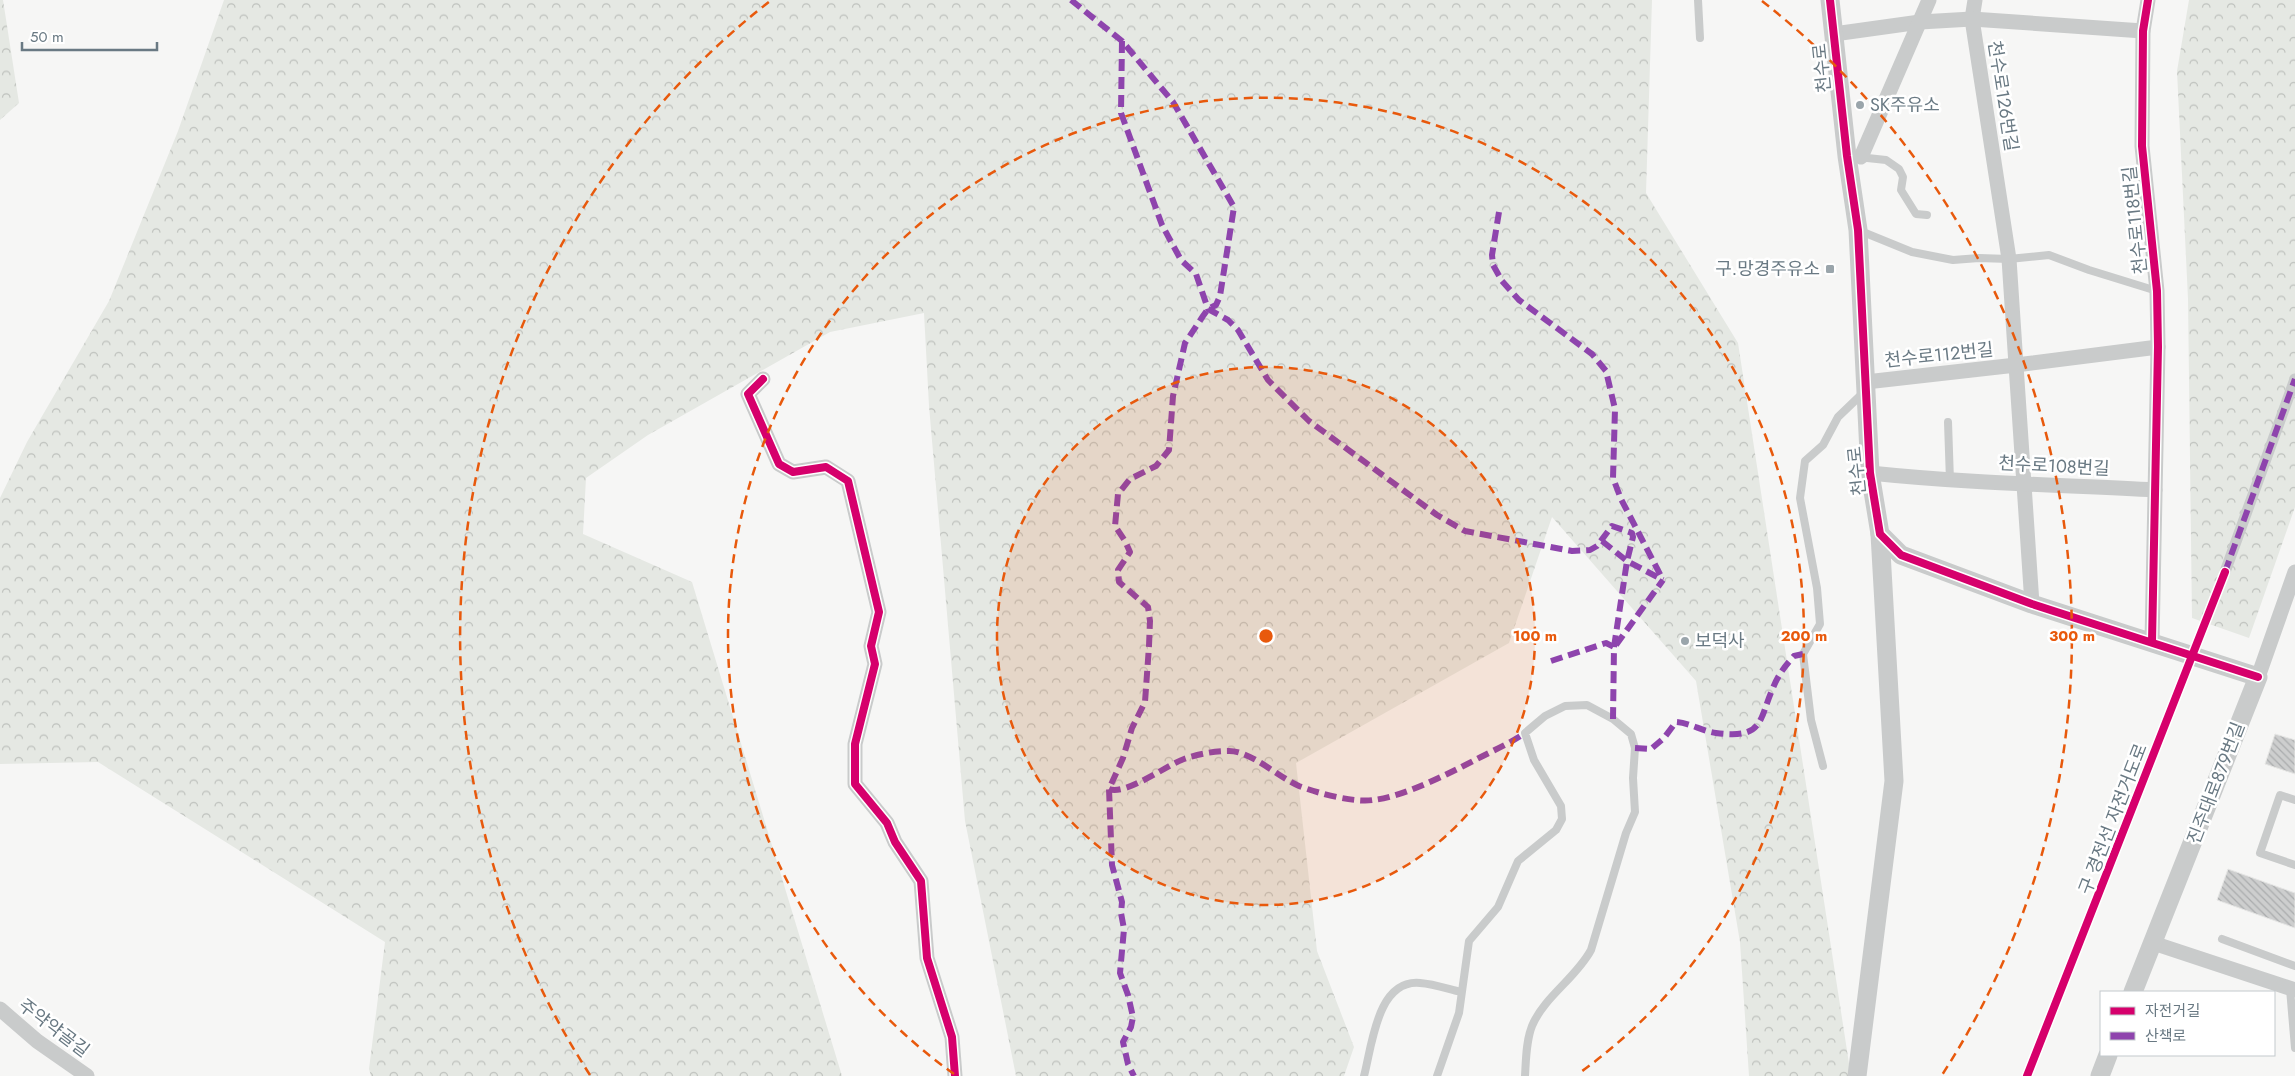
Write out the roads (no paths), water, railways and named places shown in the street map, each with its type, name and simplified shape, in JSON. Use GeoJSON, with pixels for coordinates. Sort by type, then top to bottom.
{"type":"FeatureCollection","features":[{"type":"Feature","properties":{"kind":"street","name":"천수로"},"geometry":{"type":"LineString","coordinates":[[1830,0],[1854,157],[1870,473],[1880,534],[1894,781],[1857,1076]]}},
{"type":"Feature","properties":{"kind":"street"},"geometry":{"type":"LineString","coordinates":[[1854,157],[1929,0]]}},
{"type":"Feature","properties":{"kind":"street","name":"천수로126번길"},"geometry":{"type":"LineString","coordinates":[[1975,0],[1972,19],[2009,259]]}},
{"type":"Feature","properties":{"kind":"street"},"geometry":{"type":"LineString","coordinates":[[2143,31],[2148,0]]}},
{"type":"Feature","properties":{"kind":"street","name":"천수로126번길"},"geometry":{"type":"LineString","coordinates":[[1834,34],[1920,22],[1972,19],[2143,31]]}},
{"type":"Feature","properties":{"kind":"street","name":"천수로118번길"},"geometry":{"type":"LineString","coordinates":[[2143,31],[2142,146],[2157,291]]}},
{"type":"Feature","properties":{"kind":"street","name":"천수로112번길"},"geometry":{"type":"LineString","coordinates":[[2009,259],[2032,604]]}},
{"type":"Feature","properties":{"kind":"street"},"geometry":{"type":"LineString","coordinates":[[2152,642],[2158,347],[2157,291]]}},
{"type":"Feature","properties":{"kind":"street","name":"천수로112번길"},"geometry":{"type":"LineString","coordinates":[[1866,386],[2158,347]]}},
{"type":"Feature","properties":{"kind":"street"},"geometry":{"type":"LineString","coordinates":[[763,379],[748,394],[779,464],[793,472],[826,467],[848,482],[879,612],[871,646],[875,664],[855,744],[855,784],[887,823],[895,842],[921,881],[927,958],[952,1037],[955,1076]]}},
{"type":"Feature","properties":{"kind":"street"},"geometry":{"type":"LineString","coordinates":[[2225,572],[2295,379]]}},
{"type":"Feature","properties":{"kind":"street","name":"천수로108번길"},"geometry":{"type":"LineString","coordinates":[[1870,473],[1950,481],[2155,490]]}},
{"type":"Feature","properties":{"kind":"street"},"geometry":{"type":"LineString","coordinates":[[1880,534],[1901,555],[2032,604],[2258,677]]}},
{"type":"Feature","properties":{"kind":"street","name":"진주대로879번길"},"geometry":{"type":"LineString","coordinates":[[2133,991],[2258,677],[2295,572]]}},
{"type":"Feature","properties":{"kind":"street"},"geometry":{"type":"LineString","coordinates":[[2153,944],[2292,989]]}},
{"type":"Feature","properties":{"kind":"street","name":"주약약골길"},"geometry":{"type":"LineString","coordinates":[[0,1009],[37,1041],[87,1076]]}},
{"type":"Feature","properties":{"kind":"street"},"geometry":{"type":"LineString","coordinates":[[2100,1076],[2108,1056]]}},
{"type":"Feature","properties":{"kind":"lane"},"geometry":{"type":"LineString","coordinates":[[1698,0],[1700,38]]}},
{"type":"Feature","properties":{"kind":"lane"},"geometry":{"type":"LineString","coordinates":[[1854,157],[1886,160],[1899,169],[1903,177],[1901,190],[1910,207],[1916,214],[1927,215]]}},
{"type":"Feature","properties":{"kind":"lane","name":"천수로118번길"},"geometry":{"type":"LineString","coordinates":[[1858,230],[1912,252],[1953,260],[1979,258],[2009,259],[2050,255],[2089,270],[2157,291]]}},
{"type":"Feature","properties":{"kind":"lane"},"geometry":{"type":"LineString","coordinates":[[1823,766],[1811,720],[1803,654],[1814,639],[1820,624],[1817,588],[1800,498],[1805,461],[1823,445],[1838,418],[1866,386]]}},
{"type":"Feature","properties":{"kind":"lane"},"geometry":{"type":"LineString","coordinates":[[1948,422],[1950,481]]}},
{"type":"Feature","properties":{"kind":"lane"},"geometry":{"type":"LineString","coordinates":[[1437,1076],[1459,1013],[1469,941],[1498,907],[1518,861],[1556,830],[1562,820],[1561,806],[1534,760],[1525,733],[1545,716],[1565,706],[1587,705],[1613,719],[1631,734],[1635,748],[1633,778],[1635,812],[1626,833],[1591,950],[1582,966],[1568,980],[1532,1025],[1525,1076]]}},
{"type":"Feature","properties":{"kind":"lane"},"geometry":{"type":"LineString","coordinates":[[2295,800],[2280,794],[2260,853],[2295,865]]}},
{"type":"Feature","properties":{"kind":"lane"},"geometry":{"type":"LineString","coordinates":[[2222,938],[2295,966]]}},
{"type":"Feature","properties":{"kind":"lane"},"geometry":{"type":"LineString","coordinates":[[1364,1076],[1381,1007],[1400,986],[1418,983],[1461,992]]}},
{"type":"Feature","properties":{"kind":"lane"},"geometry":{"type":"LineString","coordinates":[[2292,989],[2295,1048]]}},
{"type":"Feature","properties":{"kind":"place","name":"SK주유소"},"geometry":{"type":"Point","coordinates":[1860,105]}},
{"type":"Feature","properties":{"kind":"place","name":"구.망경주유소"},"geometry":{"type":"Point","coordinates":[1830,269]}},
{"type":"Feature","properties":{"kind":"place","name":"보덕사"},"geometry":{"type":"Point","coordinates":[1685,641]}}]}
